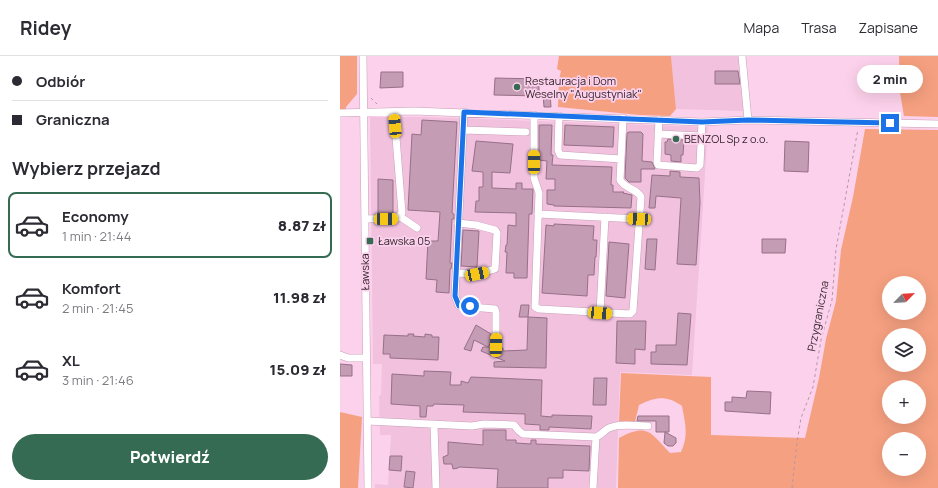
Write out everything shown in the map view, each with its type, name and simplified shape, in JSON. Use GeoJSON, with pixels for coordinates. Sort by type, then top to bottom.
{"type":"FeatureCollection","features":[{"type":"Feature","properties":{"kind":"street","name":"Ławska"},"geometry":{"type":"LineString","coordinates":[[363,56],[368,488]]}},
{"type":"Feature","properties":{"kind":"street"},"geometry":{"type":"LineString","coordinates":[[742,56],[748,120]]}},
{"type":"Feature","properties":{"kind":"street"},"geometry":{"type":"LineString","coordinates":[[364,219],[397,218],[402,213],[394,112]]}},
{"type":"Feature","properties":{"kind":"street"},"geometry":{"type":"LineString","coordinates":[[340,113],[464,112],[702,122],[748,120],[938,124]]}},
{"type":"Feature","properties":{"kind":"street"},"geometry":{"type":"LineString","coordinates":[[464,112],[455,296],[459,306],[492,308],[496,310],[496,345]]}},
{"type":"Feature","properties":{"kind":"street"},"geometry":{"type":"LineString","coordinates":[[534,115],[534,178],[539,193],[535,306],[539,309],[630,314],[632,313],[641,197],[637,191],[621,182],[622,118]]}},
{"type":"Feature","properties":{"kind":"street"},"geometry":{"type":"LineString","coordinates":[[559,116],[558,150],[560,155],[621,158]]}},
{"type":"Feature","properties":{"kind":"street"},"geometry":{"type":"LineString","coordinates":[[659,120],[657,162],[659,166],[697,168],[700,165],[702,122]]}},
{"type":"Feature","properties":{"kind":"street"},"geometry":{"type":"LineString","coordinates":[[463,130],[526,132]]}},
{"type":"Feature","properties":{"kind":"street"},"geometry":{"type":"LineString","coordinates":[[658,134],[701,136]]}},
{"type":"Feature","properties":{"kind":"street"},"geometry":{"type":"LineString","coordinates":[[538,214],[639,219]]}},
{"type":"Feature","properties":{"kind":"street"},"geometry":{"type":"LineString","coordinates":[[399,216],[417,228]]}},
{"type":"Feature","properties":{"kind":"street"},"geometry":{"type":"LineString","coordinates":[[600,313],[605,217]]}},
{"type":"Feature","properties":{"kind":"street"},"geometry":{"type":"LineString","coordinates":[[456,273],[477,274],[495,269],[498,233],[495,230],[482,226],[458,223]]}},
{"type":"Feature","properties":{"kind":"street"},"geometry":{"type":"LineString","coordinates":[[340,355],[348,358],[366,358]]}},
{"type":"Feature","properties":{"kind":"street"},"geometry":{"type":"LineString","coordinates":[[367,421],[434,425],[514,425],[519,432],[523,434],[596,437],[600,436],[608,428],[615,426],[648,426]]}},
{"type":"Feature","properties":{"kind":"street"},"geometry":{"type":"LineString","coordinates":[[434,425],[436,488]]}},
{"type":"Feature","properties":{"kind":"street"},"geometry":{"type":"LineString","coordinates":[[593,488],[596,437]]}},
{"type":"Feature","properties":{"kind":"path"},"geometry":{"type":"LineString","coordinates":[[363,96],[370,96],[379,106],[379,112]]}},
{"type":"Feature","properties":{"kind":"path","name":"Przygraniczna"},"geometry":{"type":"LineString","coordinates":[[792,488],[801,418],[813,388],[821,340],[832,300],[836,249],[859,122]]}},
{"type":"Feature","properties":{"kind":"shaded area"},"geometry":{"type":"Polygon","coordinates":[[[340,56],[357,56],[357,94],[346,109],[340,110],[340,56]]]}},
{"type":"Feature","properties":{"kind":"shaded area"},"geometry":{"type":"Polygon","coordinates":[[[559,56],[671,56],[676,109],[670,116],[640,115],[558,107],[559,80],[561,71],[557,69],[559,56]]]}},
{"type":"Feature","properties":{"kind":"shaded area"},"geometry":{"type":"Polygon","coordinates":[[[671,56],[739,56],[744,111],[676,109],[671,56]]]}},
{"type":"Feature","properties":{"kind":"shaded area"},"geometry":{"type":"Polygon","coordinates":[[[899,56],[938,56],[938,117],[904,116],[900,93],[899,56]]]}},
{"type":"Feature","properties":{"kind":"shaded area"},"geometry":{"type":"Polygon","coordinates":[[[370,117],[425,117],[708,127],[692,375],[620,372],[616,488],[375,488],[375,484],[388,485],[391,435],[380,435],[379,396],[381,395],[382,364],[373,364],[370,117]]]}},
{"type":"Feature","properties":{"kind":"shaded area"},"geometry":{"type":"Polygon","coordinates":[[[865,129],[938,130],[938,488],[618,488],[619,438],[637,431],[649,432],[670,453],[681,452],[686,434],[682,406],[671,400],[661,398],[639,405],[635,422],[619,421],[621,373],[711,377],[711,435],[805,438],[819,378],[826,339],[836,301],[841,250],[853,197],[865,129]]]}},
{"type":"Feature","properties":{"kind":"shaded area"},"geometry":{"type":"Polygon","coordinates":[[[340,412],[362,417],[358,488],[340,488],[340,412]]]}},
{"type":"Feature","properties":{"kind":"building"},"geometry":{"type":"Polygon","coordinates":[[[715,71],[738,71],[740,84],[715,84],[715,71]]]}},
{"type":"Feature","properties":{"kind":"building"},"geometry":{"type":"Polygon","coordinates":[[[381,72],[403,72],[403,87],[380,88],[381,72]]]}},
{"type":"Feature","properties":{"kind":"building","name":"Restauracja i Dom Weselny \"Augustyniak\""},"geometry":{"type":"Polygon","coordinates":[[[495,78],[539,79],[539,96],[494,95],[495,78]]]}},
{"type":"Feature","properties":{"kind":"building"},"geometry":{"type":"Polygon","coordinates":[[[550,93],[551,107],[544,107],[543,94],[550,93]]]}},
{"type":"Feature","properties":{"kind":"building"},"geometry":{"type":"Polygon","coordinates":[[[422,120],[457,122],[452,213],[454,214],[454,219],[452,219],[450,263],[452,263],[450,269],[449,293],[436,292],[437,280],[426,279],[428,241],[438,241],[440,212],[408,210],[412,134],[421,135],[422,120]]]}},
{"type":"Feature","properties":{"kind":"building"},"geometry":{"type":"Polygon","coordinates":[[[539,125],[552,125],[552,165],[612,167],[611,185],[613,185],[613,192],[624,192],[623,193],[632,195],[631,208],[554,206],[547,204],[547,190],[555,190],[555,179],[546,179],[547,161],[539,160],[539,125]]]}},
{"type":"Feature","properties":{"kind":"building"},"geometry":{"type":"Polygon","coordinates":[[[565,125],[614,127],[613,147],[564,145],[565,125]]]}},
{"type":"Feature","properties":{"kind":"building"},"geometry":{"type":"Polygon","coordinates":[[[641,132],[643,134],[642,161],[652,162],[655,169],[641,169],[641,182],[629,182],[625,178],[627,133],[641,132]]]}},
{"type":"Feature","properties":{"kind":"building"},"geometry":{"type":"Polygon","coordinates":[[[668,139],[684,140],[681,162],[671,161],[671,155],[665,154],[665,142],[667,142],[668,139]]]}},
{"type":"Feature","properties":{"kind":"building"},"geometry":{"type":"Polygon","coordinates":[[[476,141],[513,144],[510,173],[492,172],[492,188],[516,189],[516,183],[522,183],[522,189],[533,189],[532,214],[529,214],[527,278],[514,278],[514,273],[506,273],[507,252],[505,252],[507,245],[508,225],[516,226],[516,213],[475,212],[476,201],[479,201],[479,187],[483,187],[483,172],[472,171],[476,141]]]}},
{"type":"Feature","properties":{"kind":"building"},"geometry":{"type":"Polygon","coordinates":[[[785,141],[809,142],[808,172],[784,171],[785,141]]]}},
{"type":"Feature","properties":{"kind":"building"},"geometry":{"type":"Polygon","coordinates":[[[670,171],[680,172],[680,177],[699,178],[700,203],[696,265],[677,264],[681,198],[656,196],[655,208],[649,208],[652,175],[670,176],[670,171]]]}},
{"type":"Feature","properties":{"kind":"building"},"geometry":{"type":"Polygon","coordinates":[[[378,179],[393,180],[393,213],[378,214],[378,179]]]}},
{"type":"Feature","properties":{"kind":"building"},"geometry":{"type":"Polygon","coordinates":[[[554,224],[594,226],[593,240],[597,240],[596,257],[594,275],[588,275],[587,296],[542,293],[546,225],[554,226],[554,224]]]}},
{"type":"Feature","properties":{"kind":"building"},"geometry":{"type":"Polygon","coordinates":[[[463,230],[479,231],[477,267],[461,266],[463,230]]]}},
{"type":"Feature","properties":{"kind":"building"},"geometry":{"type":"Polygon","coordinates":[[[647,239],[657,239],[655,270],[645,269],[647,239]]]}},
{"type":"Feature","properties":{"kind":"building"},"geometry":{"type":"Polygon","coordinates":[[[762,239],[786,239],[785,253],[762,253],[762,239]]]}},
{"type":"Feature","properties":{"kind":"building"},"geometry":{"type":"Polygon","coordinates":[[[609,242],[629,244],[625,298],[606,296],[609,242]]]}},
{"type":"Feature","properties":{"kind":"building"},"geometry":{"type":"Polygon","coordinates":[[[521,305],[529,305],[528,317],[519,317],[521,305]]]}},
{"type":"Feature","properties":{"kind":"building"},"geometry":{"type":"Polygon","coordinates":[[[678,313],[691,314],[687,365],[651,364],[651,352],[656,352],[656,345],[676,345],[678,313]]]}},
{"type":"Feature","properties":{"kind":"building"},"geometry":{"type":"Polygon","coordinates":[[[528,317],[547,318],[546,368],[494,367],[494,362],[505,361],[481,351],[483,347],[492,347],[496,350],[503,348],[503,351],[527,350],[528,317]]]}},
{"type":"Feature","properties":{"kind":"building"},"geometry":{"type":"Polygon","coordinates":[[[617,321],[646,321],[645,350],[635,349],[635,364],[616,363],[617,321]]]}},
{"type":"Feature","properties":{"kind":"building"},"geometry":{"type":"Polygon","coordinates":[[[476,325],[491,334],[491,342],[488,347],[474,340],[471,351],[464,349],[476,325]]]}},
{"type":"Feature","properties":{"kind":"building"},"geometry":{"type":"Polygon","coordinates":[[[408,334],[425,337],[425,334],[432,335],[432,337],[439,337],[438,360],[390,358],[390,354],[383,354],[384,335],[408,336],[408,334]]]}},
{"type":"Feature","properties":{"kind":"building"},"geometry":{"type":"Polygon","coordinates":[[[340,364],[352,365],[352,376],[340,376],[340,364]]]}},
{"type":"Feature","properties":{"kind":"building"},"geometry":{"type":"Polygon","coordinates":[[[424,371],[451,372],[450,385],[461,385],[461,381],[468,383],[471,377],[542,380],[541,416],[592,416],[591,429],[549,427],[549,430],[540,430],[540,425],[525,424],[525,414],[463,412],[464,405],[434,404],[433,406],[427,406],[426,417],[420,417],[420,406],[391,404],[392,374],[424,376],[424,371]]]}},
{"type":"Feature","properties":{"kind":"building"},"geometry":{"type":"Polygon","coordinates":[[[594,378],[607,378],[606,405],[593,405],[594,378]]]}},
{"type":"Feature","properties":{"kind":"building"},"geometry":{"type":"Polygon","coordinates":[[[747,391],[771,392],[770,414],[725,411],[725,402],[732,402],[732,397],[746,398],[747,391]]]}},
{"type":"Feature","properties":{"kind":"building"},"geometry":{"type":"Polygon","coordinates":[[[638,416],[669,416],[669,432],[656,432],[656,421],[637,421],[638,416]]]}},
{"type":"Feature","properties":{"kind":"building"},"geometry":{"type":"Polygon","coordinates":[[[483,430],[506,430],[506,440],[516,440],[516,443],[531,444],[531,440],[536,440],[536,444],[590,446],[589,471],[563,470],[563,478],[548,478],[548,488],[497,488],[498,469],[459,467],[453,469],[452,464],[444,464],[443,457],[448,455],[448,442],[483,445],[483,430]]]}},
{"type":"Feature","properties":{"kind":"building"},"geometry":{"type":"Polygon","coordinates":[[[665,432],[676,438],[676,443],[673,446],[668,446],[664,443],[665,432]]]}},
{"type":"Feature","properties":{"kind":"building"},"geometry":{"type":"Polygon","coordinates":[[[390,456],[402,456],[401,471],[389,470],[390,456]]]}},
{"type":"Feature","properties":{"kind":"building"},"geometry":{"type":"Polygon","coordinates":[[[406,471],[415,472],[413,488],[404,487],[406,471]]]}},
{"type":"Feature","properties":{"kind":"place","name":"Restauracja i Dom Weselny \"Augustyniak\""},"geometry":{"type":"Point","coordinates":[517,87]}},
{"type":"Feature","properties":{"kind":"place","name":"BENZOL Sp z o.o."},"geometry":{"type":"Point","coordinates":[676,139]}},
{"type":"Feature","properties":{"kind":"place","name":"Ławska 05"},"geometry":{"type":"Point","coordinates":[370,241]}},
{"type":"Feature","properties":{"kind":"route"},"geometry":{"type":"LineString","coordinates":[[470,306],[459,306],[455,296],[464,112],[702,122],[748,120],[890,123]]}}]}
